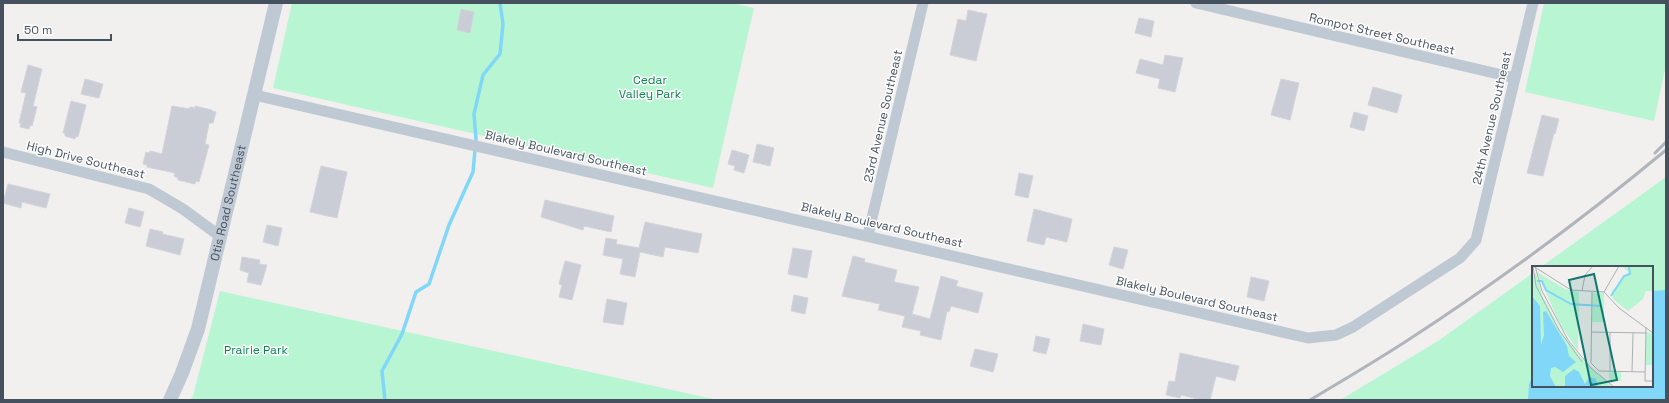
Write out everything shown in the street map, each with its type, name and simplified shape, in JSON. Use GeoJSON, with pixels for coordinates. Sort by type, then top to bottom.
{"type":"FeatureCollection","features":[{"type":"Feature","properties":{"kind":"street","name":"Otis Road Southeast"},"geometry":{"type":"LineString","coordinates":[[170,400],[198,329],[276,3]]}},
{"type":"Feature","properties":{"kind":"street","name":"23rd Avenue Southeast"},"geometry":{"type":"LineString","coordinates":[[868,235],[923,3]]}},
{"type":"Feature","properties":{"kind":"street","name":"Rompot Street Southeast"},"geometry":{"type":"LineString","coordinates":[[1196,3],[1516,78]]}},
{"type":"Feature","properties":{"kind":"street","name":"24th Avenue Southeast"},"geometry":{"type":"LineString","coordinates":[[1476,240],[1533,3]]}},
{"type":"Feature","properties":{"kind":"street","name":"Blakely Boulevard Southeast"},"geometry":{"type":"LineString","coordinates":[[255,95],[868,235],[1308,338],[1336,336],[1353,327],[1460,258],[1476,240]]}},
{"type":"Feature","properties":{"kind":"street","name":"High Drive Southeast"},"geometry":{"type":"LineString","coordinates":[[3,152],[149,189],[183,209],[221,237]]}},
{"type":"Feature","properties":{"kind":"green space","name":"Cedar Valley Park"},"geometry":{"type":"Polygon","coordinates":[[[292,3],[732,3],[754,8],[713,188],[273,88],[292,3]]]}},
{"type":"Feature","properties":{"kind":"green space"},"geometry":{"type":"Polygon","coordinates":[[[1544,3],[1666,3],[1666,65],[1654,121],[1525,92],[1544,3]]]}},
{"type":"Feature","properties":{"kind":"green space"},"geometry":{"type":"Polygon","coordinates":[[[1666,177],[1666,400],[1340,400],[1438,341],[1532,274],[1532,387],[1653,387],[1653,266],[1542,266],[1666,177]]]}},
{"type":"Feature","properties":{"kind":"green space","name":"Prairie Park"},"geometry":{"type":"Polygon","coordinates":[[[220,291],[718,400],[190,400],[193,396],[220,291]]]}},
{"type":"Feature","properties":{"kind":"water"},"geometry":{"type":"Polygon","coordinates":[[[1666,290],[1666,400],[1528,400],[1529,384],[1532,377],[1532,387],[1653,387],[1653,291],[1666,290]]]}},
{"type":"Feature","properties":{"kind":"building"},"geometry":{"type":"Polygon","coordinates":[[[461,9],[474,12],[470,33],[457,30],[461,9]]]}},
{"type":"Feature","properties":{"kind":"building"},"geometry":{"type":"Polygon","coordinates":[[[968,10],[987,14],[976,61],[950,55],[958,19],[966,21],[968,10]]]}},
{"type":"Feature","properties":{"kind":"building"},"geometry":{"type":"Polygon","coordinates":[[[1139,18],[1154,21],[1151,37],[1135,33],[1139,18]]]}},
{"type":"Feature","properties":{"kind":"building"},"geometry":{"type":"Polygon","coordinates":[[[1165,55],[1183,58],[1175,92],[1158,88],[1160,79],[1136,73],[1140,59],[1163,65],[1165,55]]]}},
{"type":"Feature","properties":{"kind":"building"},"geometry":{"type":"Polygon","coordinates":[[[28,65],[42,69],[33,106],[37,107],[32,126],[30,125],[29,129],[20,127],[21,123],[19,123],[26,93],[21,92],[28,65]]]}},
{"type":"Feature","properties":{"kind":"building"},"geometry":{"type":"Polygon","coordinates":[[[85,79],[103,84],[99,98],[81,94],[85,79]]]}},
{"type":"Feature","properties":{"kind":"building"},"geometry":{"type":"Polygon","coordinates":[[[1281,79],[1299,83],[1290,120],[1271,115],[1281,79]]]}},
{"type":"Feature","properties":{"kind":"building"},"geometry":{"type":"Polygon","coordinates":[[[1373,87],[1402,95],[1397,113],[1368,105],[1373,87]]]}},
{"type":"Feature","properties":{"kind":"building"},"geometry":{"type":"Polygon","coordinates":[[[71,101],[86,105],[78,137],[76,136],[75,139],[65,136],[65,133],[63,133],[71,101]]]}},
{"type":"Feature","properties":{"kind":"building"},"geometry":{"type":"Polygon","coordinates":[[[172,106],[190,109],[190,107],[195,108],[195,106],[216,112],[213,123],[209,123],[205,144],[209,145],[199,182],[196,181],[195,184],[178,180],[178,178],[174,176],[175,173],[147,167],[147,165],[143,164],[146,152],[149,153],[150,151],[162,154],[172,106]]]}},
{"type":"Feature","properties":{"kind":"building"},"geometry":{"type":"Polygon","coordinates":[[[1354,112],[1368,116],[1364,131],[1350,127],[1354,112]]]}},
{"type":"Feature","properties":{"kind":"building"},"geometry":{"type":"Polygon","coordinates":[[[1542,115],[1559,119],[1543,176],[1527,173],[1542,115]]]}},
{"type":"Feature","properties":{"kind":"building"},"geometry":{"type":"Polygon","coordinates":[[[757,144],[774,148],[770,166],[753,162],[757,144]]]}},
{"type":"Feature","properties":{"kind":"building"},"geometry":{"type":"Polygon","coordinates":[[[732,150],[749,155],[744,173],[734,170],[735,166],[728,164],[732,150]]]}},
{"type":"Feature","properties":{"kind":"building"},"geometry":{"type":"Polygon","coordinates":[[[321,166],[347,172],[337,218],[310,212],[321,166]]]}},
{"type":"Feature","properties":{"kind":"building"},"geometry":{"type":"Polygon","coordinates":[[[1019,173],[1033,176],[1028,198],[1015,195],[1019,173]]]}},
{"type":"Feature","properties":{"kind":"building"},"geometry":{"type":"Polygon","coordinates":[[[8,184],[50,194],[46,208],[22,202],[21,208],[3,203],[8,184]]]}},
{"type":"Feature","properties":{"kind":"building"},"geometry":{"type":"Polygon","coordinates":[[[545,200],[614,216],[611,232],[584,226],[583,230],[541,217],[545,200]]]}},
{"type":"Feature","properties":{"kind":"building"},"geometry":{"type":"Polygon","coordinates":[[[129,208],[144,212],[140,227],[125,223],[129,208]]]}},
{"type":"Feature","properties":{"kind":"building"},"geometry":{"type":"Polygon","coordinates":[[[1034,209],[1072,219],[1067,242],[1046,237],[1044,245],[1027,241],[1034,209]]]}},
{"type":"Feature","properties":{"kind":"building"},"geometry":{"type":"Polygon","coordinates":[[[645,222],[702,234],[698,253],[665,247],[663,257],[640,252],[635,277],[620,274],[623,259],[603,255],[606,238],[617,240],[616,244],[639,248],[645,222]]]}},
{"type":"Feature","properties":{"kind":"building"},"geometry":{"type":"Polygon","coordinates":[[[267,225],[282,228],[278,246],[263,242],[267,225]]]}},
{"type":"Feature","properties":{"kind":"building"},"geometry":{"type":"Polygon","coordinates":[[[150,229],[163,232],[162,234],[184,239],[180,255],[146,246],[150,229]]]}},
{"type":"Feature","properties":{"kind":"building"},"geometry":{"type":"Polygon","coordinates":[[[1114,247],[1128,250],[1123,269],[1109,265],[1114,247]]]}},
{"type":"Feature","properties":{"kind":"building"},"geometry":{"type":"Polygon","coordinates":[[[793,248],[812,251],[807,278],[788,274],[793,248]]]}},
{"type":"Feature","properties":{"kind":"building"},"geometry":{"type":"Polygon","coordinates":[[[853,256],[865,259],[864,262],[897,270],[894,282],[919,287],[912,314],[930,319],[941,276],[958,281],[956,286],[983,293],[978,313],[951,306],[949,312],[947,311],[941,340],[920,335],[921,331],[902,327],[905,316],[878,310],[880,304],[842,296],[853,256]]]}},
{"type":"Feature","properties":{"kind":"building"},"geometry":{"type":"Polygon","coordinates":[[[242,257],[260,260],[259,264],[267,265],[261,285],[247,282],[249,273],[240,270],[242,257]]]}},
{"type":"Feature","properties":{"kind":"building"},"geometry":{"type":"Polygon","coordinates":[[[565,261],[581,265],[572,300],[559,297],[562,285],[559,284],[565,261]]]}},
{"type":"Feature","properties":{"kind":"building"},"geometry":{"type":"Polygon","coordinates":[[[1251,277],[1269,281],[1264,301],[1247,297],[1251,277]]]}},
{"type":"Feature","properties":{"kind":"building"},"geometry":{"type":"Polygon","coordinates":[[[794,295],[808,298],[805,314],[791,311],[794,295]]]}},
{"type":"Feature","properties":{"kind":"building"},"geometry":{"type":"Polygon","coordinates":[[[607,299],[627,303],[623,325],[603,322],[607,299]]]}},
{"type":"Feature","properties":{"kind":"building"},"geometry":{"type":"Polygon","coordinates":[[[1083,324],[1104,329],[1101,345],[1080,341],[1083,324]]]}},
{"type":"Feature","properties":{"kind":"building"},"geometry":{"type":"Polygon","coordinates":[[[1036,336],[1050,339],[1046,354],[1033,351],[1036,336]]]}},
{"type":"Feature","properties":{"kind":"building"},"geometry":{"type":"Polygon","coordinates":[[[975,349],[998,354],[993,372],[970,366],[975,349]]]}},
{"type":"Feature","properties":{"kind":"building"},"geometry":{"type":"Polygon","coordinates":[[[1180,353],[1239,366],[1235,381],[1216,376],[1210,400],[1202,400],[1181,395],[1180,398],[1166,395],[1169,381],[1175,382],[1180,353]]]}},
{"type":"Feature","properties":{"kind":"waterway"},"geometry":{"type":"LineString","coordinates":[[385,400],[382,371],[402,334],[416,292],[429,284],[449,225],[473,172],[476,139],[474,114],[483,75],[500,54],[503,24],[500,3]]}},
{"type":"Feature","properties":{"kind":"railway"},"geometry":{"type":"LineString","coordinates":[[1655,153],[1666,142]]}},
{"type":"Feature","properties":{"kind":"railway"},"geometry":{"type":"LineString","coordinates":[[1310,400],[1405,342],[1506,274],[1571,226],[1666,150]]}}]}
